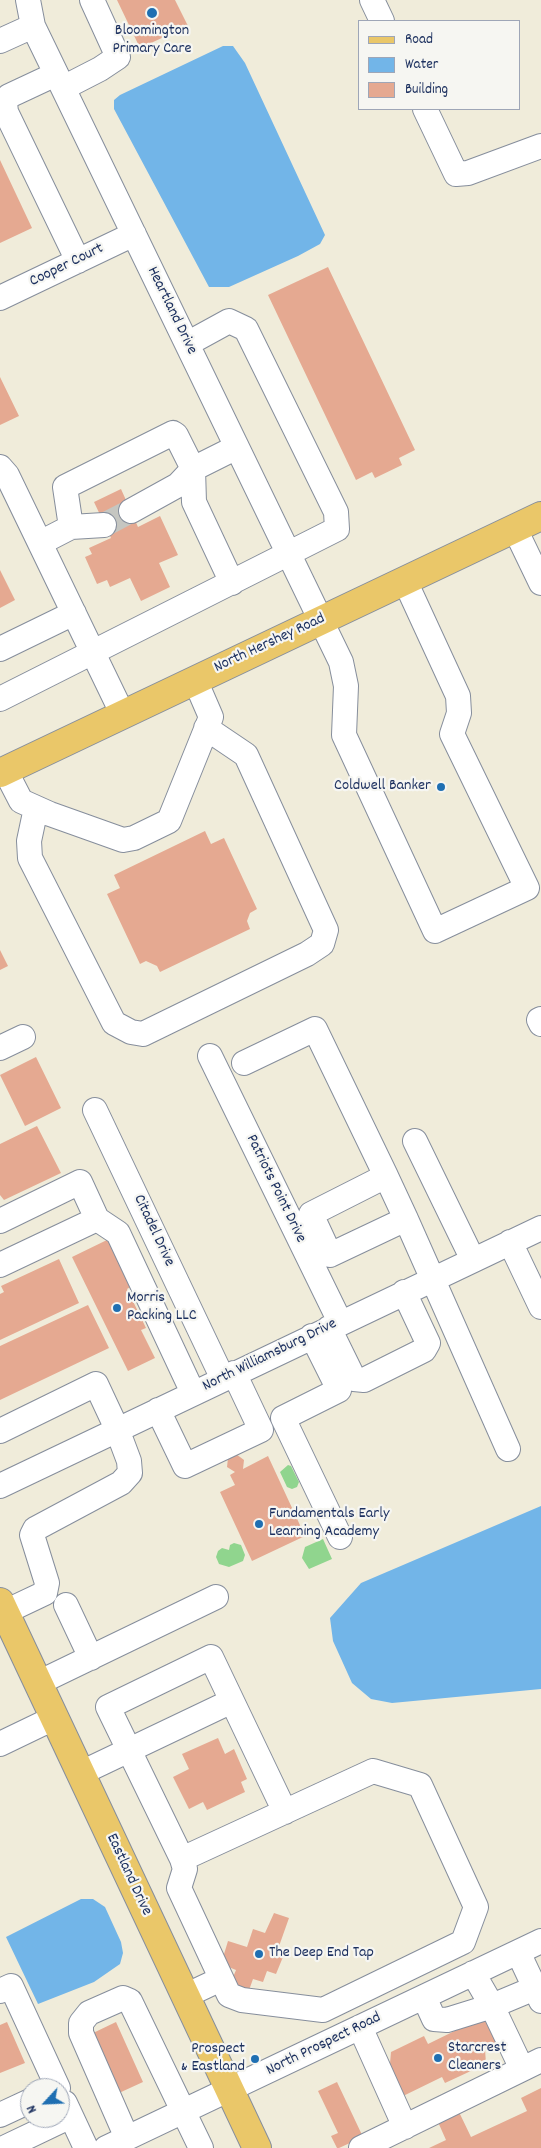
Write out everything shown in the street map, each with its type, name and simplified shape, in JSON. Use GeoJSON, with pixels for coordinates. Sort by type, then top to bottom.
{"type":"FeatureCollection","features":[{"type":"Feature","properties":{"kind":"main road","name":"North Hershey Road"},"geometry":{"type":"LineString","coordinates":[[3,772],[541,516]]}},
{"type":"Feature","properties":{"kind":"main road","name":"Eastland Drive"},"geometry":{"type":"LineString","coordinates":[[2,1607],[257,2148]]}},
{"type":"Feature","properties":{"kind":"street","name":"Heartland Drive"},"geometry":{"type":"LineString","coordinates":[[28,0],[33,26],[59,81],[341,662],[346,686],[344,735],[435,931],[527,888],[452,734],[459,713],[458,696],[405,581]]}},
{"type":"Feature","properties":{"kind":"street"},"geometry":{"type":"LineString","coordinates":[[78,261],[6,112],[4,103],[9,96],[100,69],[118,56],[92,0]]}},
{"type":"Feature","properties":{"kind":"street"},"geometry":{"type":"LineString","coordinates":[[372,0],[382,20]]}},
{"type":"Feature","properties":{"kind":"street"},"geometry":{"type":"LineString","coordinates":[[0,42],[33,26]]}},
{"type":"Feature","properties":{"kind":"street"},"geometry":{"type":"LineString","coordinates":[[424,110],[456,174],[468,173],[541,146]]}},
{"type":"Feature","properties":{"kind":"street","name":"Cooper Court"},"geometry":{"type":"LineString","coordinates":[[0,298],[134,234]]}},
{"type":"Feature","properties":{"kind":"street"},"geometry":{"type":"LineString","coordinates":[[0,699],[337,529],[336,512],[246,329],[229,321],[187,344]]}},
{"type":"Feature","properties":{"kind":"street"},"geometry":{"type":"LineString","coordinates":[[71,527],[64,487],[173,434],[176,435],[193,469],[194,502],[232,583]]}},
{"type":"Feature","properties":{"kind":"street"},"geometry":{"type":"LineString","coordinates":[[131,511],[178,484],[193,469],[237,447]]}},
{"type":"Feature","properties":{"kind":"street"},"geometry":{"type":"LineString","coordinates":[[0,467],[7,474],[123,715]]}},
{"type":"Feature","properties":{"kind":"street"},"geometry":{"type":"LineString","coordinates":[[40,543],[71,527],[104,525]]}},
{"type":"Feature","properties":{"kind":"street"},"geometry":{"type":"LineString","coordinates":[[515,529],[541,583]]}},
{"type":"Feature","properties":{"kind":"street"},"geometry":{"type":"LineString","coordinates":[[0,649],[74,613]]}},
{"type":"Feature","properties":{"kind":"street"},"geometry":{"type":"LineString","coordinates":[[3,772],[21,801],[123,840],[134,838],[169,821],[211,717],[195,680]]}},
{"type":"Feature","properties":{"kind":"street"},"geometry":{"type":"LineString","coordinates":[[36,808],[29,841],[30,858],[114,1023],[131,1032],[143,1034],[307,954],[322,944],[326,930],[246,755],[206,728]]}},
{"type":"Feature","properties":{"kind":"street"},"geometry":{"type":"LineString","coordinates":[[541,1019],[539,1020],[541,1024]]}},
{"type":"Feature","properties":{"kind":"street"},"geometry":{"type":"LineString","coordinates":[[244,1063],[315,1029],[406,1219],[431,1280],[508,1450]]}},
{"type":"Feature","properties":{"kind":"street"},"geometry":{"type":"LineString","coordinates":[[0,1048],[23,1037]]}},
{"type":"Feature","properties":{"kind":"street","name":"Patriots Point Drive"},"geometry":{"type":"LineString","coordinates":[[210,1056],[327,1328]]}},
{"type":"Feature","properties":{"kind":"street","name":"Citadel Drive"},"geometry":{"type":"LineString","coordinates":[[95,1110],[229,1376],[261,1430],[185,1466],[158,1410]]}},
{"type":"Feature","properties":{"kind":"street"},"geometry":{"type":"LineString","coordinates":[[415,1141],[473,1260]]}},
{"type":"Feature","properties":{"kind":"street"},"geometry":{"type":"LineString","coordinates":[[386,1176],[311,1214],[330,1255],[406,1219]]}},
{"type":"Feature","properties":{"kind":"street"},"geometry":{"type":"LineString","coordinates":[[0,1221],[80,1182],[97,1219],[118,1233],[193,1393]]}},
{"type":"Feature","properties":{"kind":"street"},"geometry":{"type":"LineString","coordinates":[[0,1265],[97,1219]]}},
{"type":"Feature","properties":{"kind":"street","name":"North Williamsburg Drive"},"geometry":{"type":"LineString","coordinates":[[0,1486],[327,1328],[541,1228]]}},
{"type":"Feature","properties":{"kind":"street"},"geometry":{"type":"LineString","coordinates":[[510,1242],[541,1307]]}},
{"type":"Feature","properties":{"kind":"street"},"geometry":{"type":"LineString","coordinates":[[327,1328],[354,1379],[364,1380],[424,1350],[428,1343],[404,1292]]}},
{"type":"Feature","properties":{"kind":"street"},"geometry":{"type":"LineString","coordinates":[[327,1328],[339,1390],[283,1418],[340,1537]]}},
{"type":"Feature","properties":{"kind":"street"},"geometry":{"type":"LineString","coordinates":[[0,1431],[96,1384],[117,1429],[129,1461],[130,1473],[121,1484],[35,1529],[32,1535],[47,1583],[45,1594],[2,1607]]}},
{"type":"Feature","properties":{"kind":"street"},"geometry":{"type":"LineString","coordinates":[[38,1683],[216,1597]]}},
{"type":"Feature","properties":{"kind":"street"},"geometry":{"type":"LineString","coordinates":[[66,1605],[91,1658]]}},
{"type":"Feature","properties":{"kind":"street"},"geometry":{"type":"LineString","coordinates":[[182,1859],[285,1812],[373,1771],[420,1785],[476,1907],[463,1942],[323,2010],[242,2000],[229,1995],[179,1888],[185,1870],[182,1859],[108,1707],[211,1657],[285,1812]]}},
{"type":"Feature","properties":{"kind":"street"},"geometry":{"type":"LineString","coordinates":[[81,1773],[232,1701]]}},
{"type":"Feature","properties":{"kind":"street"},"geometry":{"type":"LineString","coordinates":[[0,1744],[54,1718]]}},
{"type":"Feature","properties":{"kind":"street","name":"North Prospect Road"},"geometry":{"type":"LineString","coordinates":[[116,2143],[541,1941]]}},
{"type":"Feature","properties":{"kind":"street"},"geometry":{"type":"LineString","coordinates":[[424,1997],[434,2019],[447,2020],[492,2006],[539,1996],[518,1952]]}},
{"type":"Feature","properties":{"kind":"street"},"geometry":{"type":"LineString","coordinates":[[361,2148],[532,2065],[492,2006],[473,1973]]}},
{"type":"Feature","properties":{"kind":"street"},"geometry":{"type":"LineString","coordinates":[[185,1996],[221,1979]]}},
{"type":"Feature","properties":{"kind":"street"},"geometry":{"type":"LineString","coordinates":[[0,1991],[11,1986],[53,2078]]}},
{"type":"Feature","properties":{"kind":"street"},"geometry":{"type":"LineString","coordinates":[[116,2143],[110,2099],[81,2033],[81,2023],[89,2012],[123,1998],[130,2001],[201,2148]]}},
{"type":"Feature","properties":{"kind":"street"},"geometry":{"type":"LineString","coordinates":[[323,2010],[336,2038]]}},
{"type":"Feature","properties":{"kind":"street"},"geometry":{"type":"LineString","coordinates":[[360,2027],[405,2126]]}},
{"type":"Feature","properties":{"kind":"street"},"geometry":{"type":"LineString","coordinates":[[0,2115],[20,2106]]}},
{"type":"Feature","properties":{"kind":"street"},"geometry":{"type":"LineString","coordinates":[[4,2148],[71,2116],[86,2148]]}},
{"type":"Feature","properties":{"kind":"green space"},"geometry":{"type":"Polygon","coordinates":[[[288,1465],[291,1466],[299,1482],[297,1487],[292,1489],[287,1487],[280,1472],[288,1465]]]}},
{"type":"Feature","properties":{"kind":"green space"},"geometry":{"type":"Polygon","coordinates":[[[323,1539],[332,1559],[309,1569],[302,1558],[305,1547],[323,1539]]]}},
{"type":"Feature","properties":{"kind":"green space"},"geometry":{"type":"Polygon","coordinates":[[[234,1543],[241,1545],[245,1555],[243,1561],[229,1567],[219,1564],[216,1557],[218,1551],[222,1548],[229,1550],[230,1545],[234,1543]]]}},
{"type":"Feature","properties":{"kind":"water"},"geometry":{"type":"Polygon","coordinates":[[[223,46],[233,46],[245,63],[325,235],[320,244],[298,256],[229,287],[209,287],[114,109],[114,100],[120,95],[223,46]]]}},
{"type":"Feature","properties":{"kind":"water"},"geometry":{"type":"Polygon","coordinates":[[[541,1506],[541,1689],[392,1703],[371,1699],[352,1683],[333,1641],[330,1618],[361,1583],[541,1506]]]}},
{"type":"Feature","properties":{"kind":"water"},"geometry":{"type":"Polygon","coordinates":[[[81,1899],[93,1899],[105,1907],[121,1942],[123,1953],[120,1964],[94,1982],[38,2004],[6,1937],[81,1899]]]}},
{"type":"Feature","properties":{"kind":"building","name":"Bloomington Primary Care"},"geometry":{"type":"Polygon","coordinates":[[[117,0],[175,0],[188,26],[140,48],[117,0]]]}},
{"type":"Feature","properties":{"kind":"building"},"geometry":{"type":"Polygon","coordinates":[[[0,160],[32,228],[0,243],[0,160]]]}},
{"type":"Feature","properties":{"kind":"building"},"geometry":{"type":"Polygon","coordinates":[[[328,267],[415,450],[399,458],[402,465],[375,478],[372,472],[356,480],[268,295],[328,267]]]}},
{"type":"Feature","properties":{"kind":"building"},"geometry":{"type":"Polygon","coordinates":[[[0,377],[19,416],[0,425],[0,377]]]}},
{"type":"Feature","properties":{"kind":"building"},"geometry":{"type":"Polygon","coordinates":[[[121,489],[138,527],[160,516],[178,555],[159,563],[170,587],[141,601],[130,578],[110,587],[107,580],[97,584],[85,557],[92,554],[89,548],[111,538],[94,502],[121,489]]]}},
{"type":"Feature","properties":{"kind":"building"},"geometry":{"type":"Polygon","coordinates":[[[0,570],[15,600],[0,608],[0,570]]]}},
{"type":"Feature","properties":{"kind":"building"},"geometry":{"type":"Polygon","coordinates":[[[205,831],[211,844],[224,838],[257,909],[250,913],[247,921],[250,929],[160,972],[157,966],[146,961],[140,964],[107,894],[120,888],[114,875],[205,831]]]}},
{"type":"Feature","properties":{"kind":"building"},"geometry":{"type":"Polygon","coordinates":[[[0,950],[8,966],[0,970],[0,950]]]}},
{"type":"Feature","properties":{"kind":"building"},"geometry":{"type":"Polygon","coordinates":[[[36,1057],[61,1108],[25,1126],[0,1075],[36,1057]]]}},
{"type":"Feature","properties":{"kind":"building"},"geometry":{"type":"Polygon","coordinates":[[[37,1126],[61,1173],[4,1200],[0,1195],[0,1144],[37,1126]]]}},
{"type":"Feature","properties":{"kind":"building","name":"Morris Packing LLC"},"geometry":{"type":"Polygon","coordinates":[[[109,1239],[132,1286],[127,1289],[146,1328],[141,1330],[155,1358],[128,1371],[72,1257],[109,1239]]]}},
{"type":"Feature","properties":{"kind":"building"},"geometry":{"type":"Polygon","coordinates":[[[59,1259],[79,1303],[0,1340],[0,1294],[4,1292],[1,1286],[59,1259]]]}},
{"type":"Feature","properties":{"kind":"building"},"geometry":{"type":"Polygon","coordinates":[[[88,1305],[109,1348],[0,1400],[0,1346],[88,1305]]]}},
{"type":"Feature","properties":{"kind":"building"},"geometry":{"type":"Polygon","coordinates":[[[236,1454],[244,1460],[243,1469],[268,1456],[305,1536],[252,1561],[220,1492],[235,1485],[230,1475],[235,1472],[227,1467],[228,1458],[236,1454]]]}},
{"type":"Feature","properties":{"kind":"building"},"geometry":{"type":"Polygon","coordinates":[[[218,1738],[225,1754],[234,1749],[247,1779],[241,1782],[245,1792],[207,1810],[203,1802],[189,1809],[173,1777],[189,1769],[182,1754],[218,1738]]]}},
{"type":"Feature","properties":{"kind":"building"},"geometry":{"type":"Polygon","coordinates":[[[274,1913],[289,1918],[278,1949],[285,1952],[276,1974],[267,1971],[263,1982],[253,1979],[248,1993],[229,1987],[236,1970],[221,1964],[228,1941],[247,1947],[253,1929],[265,1933],[274,1913]]]}},
{"type":"Feature","properties":{"kind":"building","name":"Starcrest Cleaners"},"geometry":{"type":"Polygon","coordinates":[[[479,2019],[499,2028],[502,2049],[485,2049],[486,2064],[445,2083],[442,2077],[399,2098],[389,2075],[391,2052],[424,2036],[428,2044],[479,2019]]]}},
{"type":"Feature","properties":{"kind":"building"},"geometry":{"type":"Polygon","coordinates":[[[7,2022],[25,2063],[0,2073],[0,2025],[7,2022]]]}},
{"type":"Feature","properties":{"kind":"building"},"geometry":{"type":"Polygon","coordinates":[[[116,2022],[143,2082],[119,2093],[91,2034],[116,2022]]]}},
{"type":"Feature","properties":{"kind":"building"},"geometry":{"type":"Polygon","coordinates":[[[337,2082],[363,2137],[339,2148],[337,2148],[331,2136],[338,2133],[318,2091],[337,2082]]]}},
{"type":"Feature","properties":{"kind":"building"},"geometry":{"type":"Polygon","coordinates":[[[541,2088],[541,2148],[429,2148],[446,2140],[438,2122],[459,2112],[471,2137],[527,2111],[521,2098],[541,2088]]]}},
{"type":"Feature","properties":{"kind":"tunnel"},"geometry":{"type":"LineString","coordinates":[[104,525],[131,511]]}},
{"type":"Feature","properties":{"kind":"place","name":"Bloomington Primary Care"},"geometry":{"type":"Point","coordinates":[152,13]}},
{"type":"Feature","properties":{"kind":"place","name":"Coldwell Banker"},"geometry":{"type":"Point","coordinates":[441,787]}},
{"type":"Feature","properties":{"kind":"place","name":"Morris Packing LLC"},"geometry":{"type":"Point","coordinates":[117,1308]}},
{"type":"Feature","properties":{"kind":"place","name":"Fundamentals Early Learning Academy"},"geometry":{"type":"Point","coordinates":[259,1524]}},
{"type":"Feature","properties":{"kind":"place","name":"The Deep End Tap"},"geometry":{"type":"Point","coordinates":[259,1954]}},
{"type":"Feature","properties":{"kind":"place","name":"Starcrest Cleaners"},"geometry":{"type":"Point","coordinates":[438,2058]}},
{"type":"Feature","properties":{"kind":"place","name":"Prospect & Eastland"},"geometry":{"type":"Point","coordinates":[255,2059]}}]}
